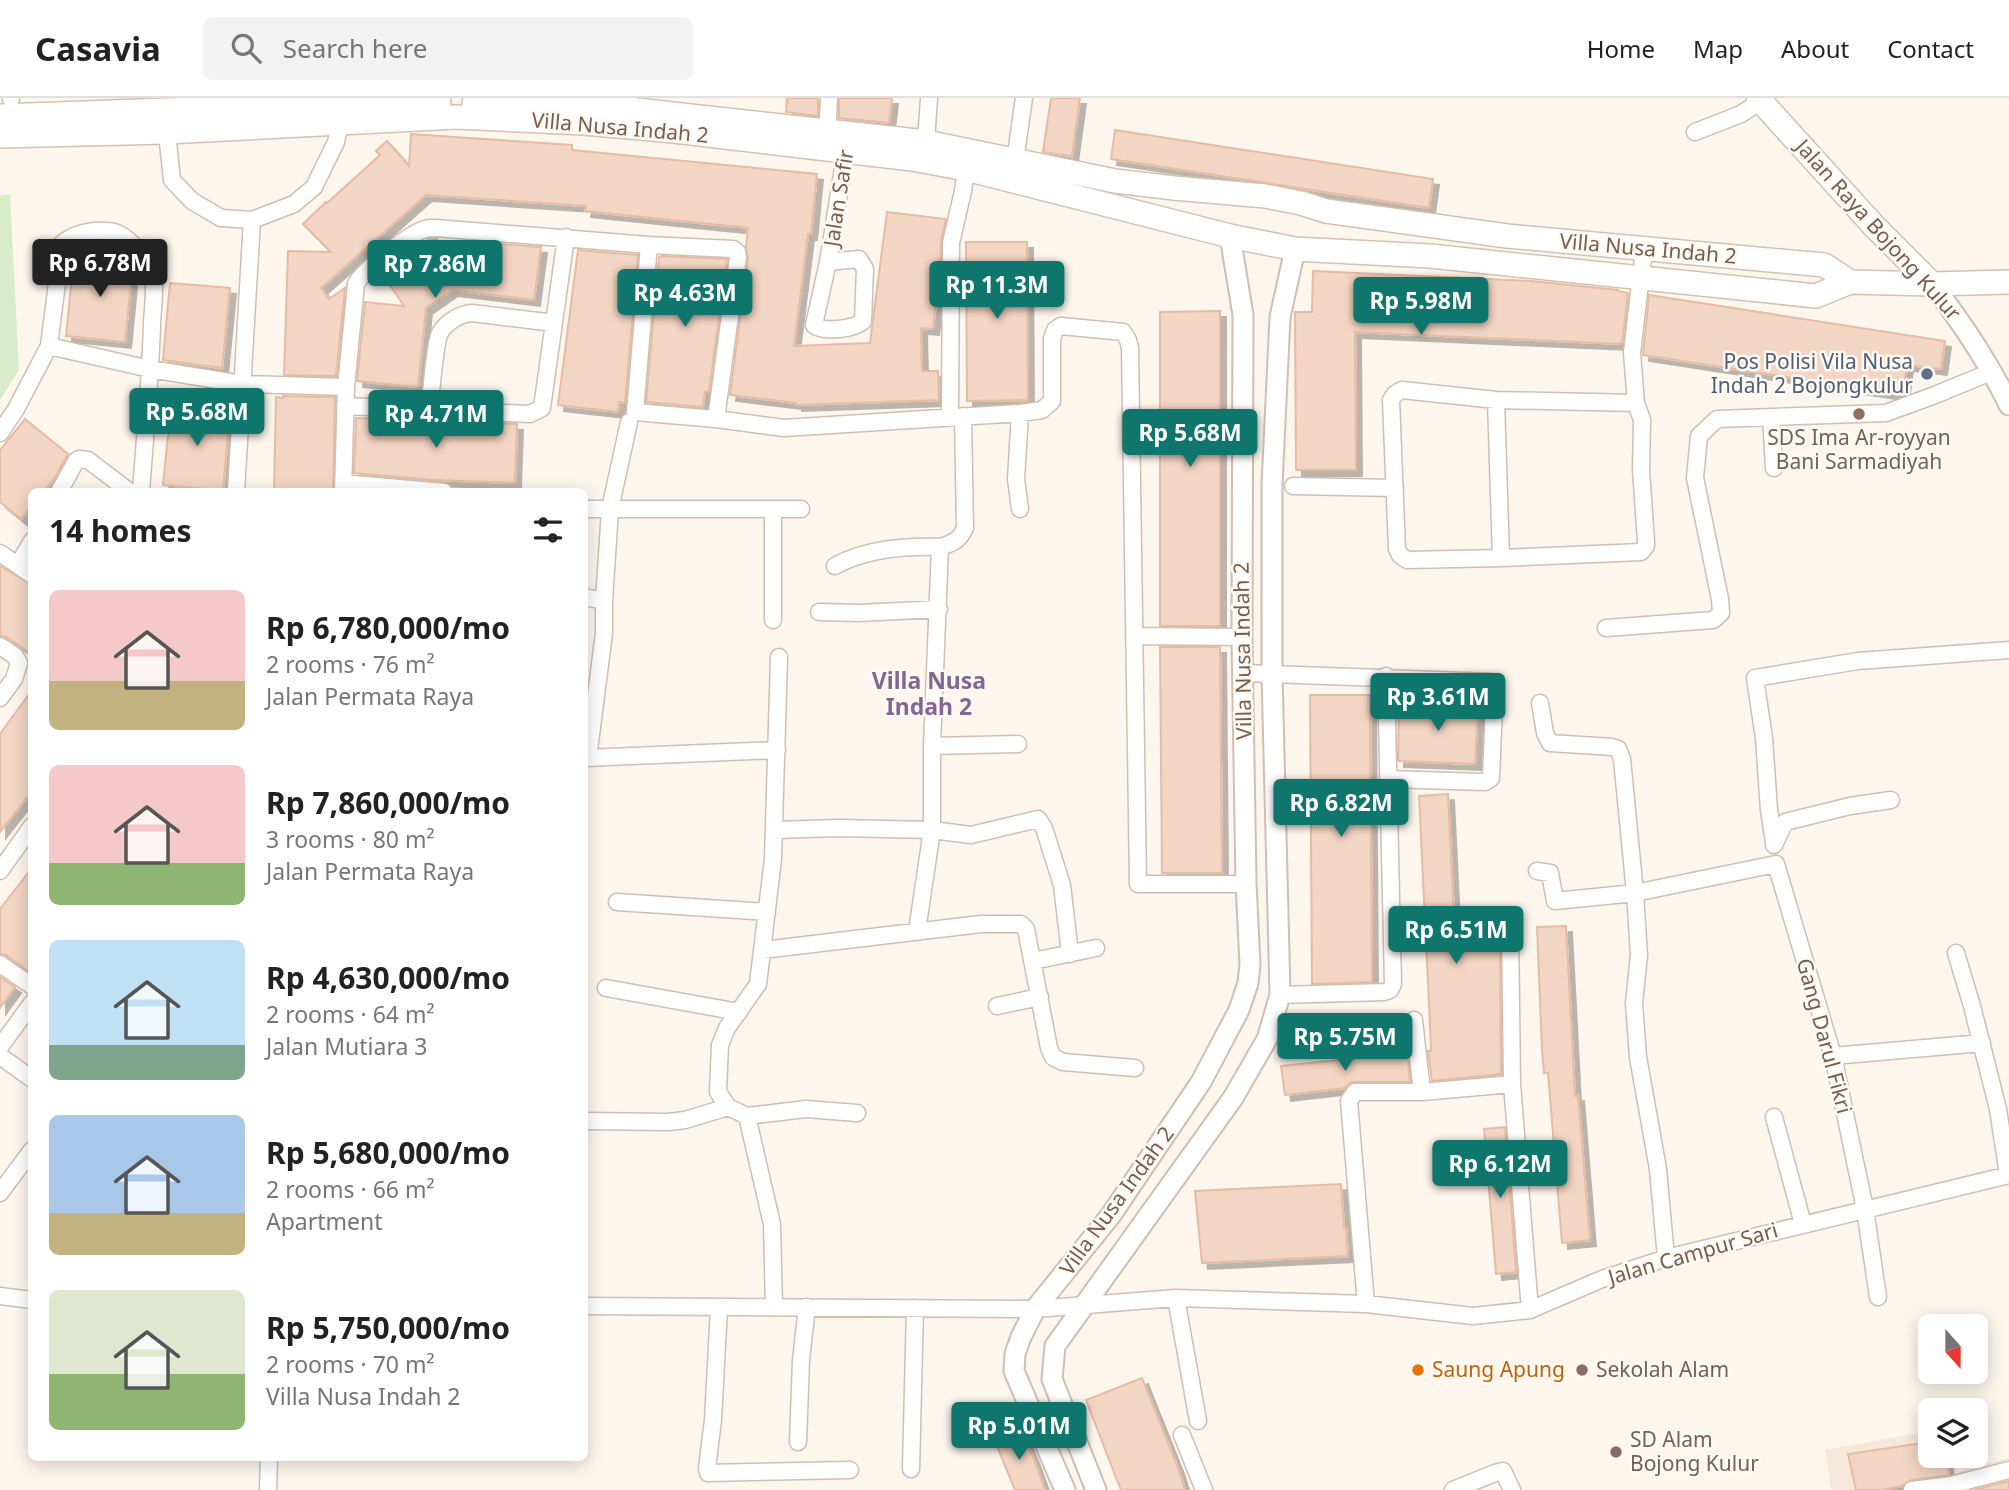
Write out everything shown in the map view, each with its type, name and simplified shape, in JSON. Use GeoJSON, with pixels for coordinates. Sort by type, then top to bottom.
{"type":"FeatureCollection","features":[{"type":"Feature","properties":{"kind":"main road","name":"Jalan Raya Bojong Kulur"},"geometry":{"type":"LineString","coordinates":[[1760,100],[1874,226],[1932,284]]}},
{"type":"Feature","properties":{"kind":"main road","name":"Villa Nusa Indah 2"},"geometry":{"type":"LineString","coordinates":[[8,117],[166,121],[362,103],[510,101],[628,109],[837,141],[966,169],[1230,236],[1304,248],[1430,256],[1816,296],[1850,282],[2009,282]]}},
{"type":"Feature","properties":{"kind":"main road","name":"Villa Nusa Indah 2"},"geometry":{"type":"LineString","coordinates":[[268,110],[340,122],[456,117],[582,132],[674,131],[837,141],[926,142],[1115,181],[1265,196],[1326,211],[1507,236],[1824,265],[1850,282]]}},
{"type":"Feature","properties":{"kind":"main road","name":"Villa Nusa Indah 2"},"geometry":{"type":"LineString","coordinates":[[1230,236],[1227,207],[1234,194]]}},
{"type":"Feature","properties":{"kind":"main road"},"geometry":{"type":"LineString","coordinates":[[1304,248],[1325,234],[1326,211]]}},
{"type":"Feature","properties":{"kind":"main road"},"geometry":{"type":"LineString","coordinates":[[1686,282],[1690,253]]}},
{"type":"Feature","properties":{"kind":"street","name":"Jalan Safir"},"geometry":{"type":"LineString","coordinates":[[828,262],[859,260],[863,263],[863,321],[858,326],[823,330],[814,325],[828,262],[837,141],[829,98]]}},
{"type":"Feature","properties":{"kind":"street"},"geometry":{"type":"LineString","coordinates":[[926,142],[929,98]]}},
{"type":"Feature","properties":{"kind":"street"},"geometry":{"type":"LineString","coordinates":[[1015,161],[1024,98]]}},
{"type":"Feature","properties":{"kind":"street"},"geometry":{"type":"LineString","coordinates":[[1695,132],[1741,114],[1760,100]]}},
{"type":"Feature","properties":{"kind":"street"},"geometry":{"type":"LineString","coordinates":[[166,121],[172,180],[192,201],[220,218],[252,220],[294,204],[314,187],[336,142],[340,122]]}},
{"type":"Feature","properties":{"kind":"street"},"geometry":{"type":"LineString","coordinates":[[835,566],[852,556],[916,546],[940,547],[960,538],[965,528],[956,417],[951,243],[966,169]]}},
{"type":"Feature","properties":{"kind":"street"},"geometry":{"type":"LineString","coordinates":[[236,488],[252,220]]}},
{"type":"Feature","properties":{"kind":"street"},"geometry":{"type":"LineString","coordinates":[[363,488],[343,487],[346,387],[356,284],[371,266],[425,229],[733,249],[738,257],[716,419]]}},
{"type":"Feature","properties":{"kind":"street"},"geometry":{"type":"LineString","coordinates":[[0,433],[16,409],[49,346],[62,244],[68,238],[87,232],[110,230],[134,244],[153,280],[141,488]]}},
{"type":"Feature","properties":{"kind":"street","name":"Villa Nusa Indah 2"},"geometry":{"type":"LineString","coordinates":[[1065,1490],[1014,1371],[1015,1354],[1021,1337],[1035,1310],[1111,1215],[1201,1082],[1239,1010],[1248,983],[1250,964],[1242,637],[1243,315],[1230,236]]}},
{"type":"Feature","properties":{"kind":"street"},"geometry":{"type":"LineString","coordinates":[[345,406],[530,414],[542,408],[566,237]]}},
{"type":"Feature","properties":{"kind":"street"},"geometry":{"type":"LineString","coordinates":[[588,744],[604,633],[610,509],[632,417],[649,245]]}},
{"type":"Feature","properties":{"kind":"street","name":"Villa Nusa Indah 2"},"geometry":{"type":"LineString","coordinates":[[1096,1490],[1052,1379],[1055,1346],[1233,1098],[1267,1039],[1280,995],[1272,674],[1272,485],[1280,317],[1304,248]]}},
{"type":"Feature","properties":{"kind":"street"},"geometry":{"type":"LineString","coordinates":[[1636,403],[1496,400],[1402,390],[1395,394],[1391,400],[1396,549],[1406,560],[1644,550],[1646,541],[1641,470],[1642,420],[1636,403],[1632,353],[1644,249]]}},
{"type":"Feature","properties":{"kind":"street","name":"Jalan Raya Bojong Kulur"},"geometry":{"type":"LineString","coordinates":[[1932,284],[1993,371],[2009,405]]}},
{"type":"Feature","properties":{"kind":"street"},"geometry":{"type":"LineString","coordinates":[[429,410],[439,334],[462,314],[554,323]]}},
{"type":"Feature","properties":{"kind":"street"},"geometry":{"type":"LineString","coordinates":[[632,417],[716,419],[785,428],[1042,410],[1052,401],[1052,339],[1055,330],[1061,326],[1122,332],[1130,348],[1138,884],[1247,884]]}},
{"type":"Feature","properties":{"kind":"street"},"geometry":{"type":"LineString","coordinates":[[49,346],[150,369],[242,384],[346,387]]}},
{"type":"Feature","properties":{"kind":"street"},"geometry":{"type":"LineString","coordinates":[[1606,628],[1713,620],[1721,613],[1695,478],[1699,436],[1717,419],[1886,413],[1993,371]]}},
{"type":"Feature","properties":{"kind":"street"},"geometry":{"type":"LineString","coordinates":[[1496,400],[1501,558]]}},
{"type":"Feature","properties":{"kind":"street"},"geometry":{"type":"LineString","coordinates":[[1020,413],[1016,479],[1020,509]]}},
{"type":"Feature","properties":{"kind":"street"},"geometry":{"type":"LineString","coordinates":[[1771,417],[1774,468]]}},
{"type":"Feature","properties":{"kind":"street"},"geometry":{"type":"LineString","coordinates":[[61,488],[76,461],[84,459],[124,488]]}},
{"type":"Feature","properties":{"kind":"street"},"geometry":{"type":"LineString","coordinates":[[1293,486],[1395,488]]}},
{"type":"Feature","properties":{"kind":"street"},"geometry":{"type":"LineString","coordinates":[[588,509],[801,509]]}},
{"type":"Feature","properties":{"kind":"street"},"geometry":{"type":"LineString","coordinates":[[773,509],[773,620]]}},
{"type":"Feature","properties":{"kind":"street"},"geometry":{"type":"LineString","coordinates":[[916,931],[932,830],[932,746],[940,547]]}},
{"type":"Feature","properties":{"kind":"street"},"geometry":{"type":"LineString","coordinates":[[0,553],[25,570]]}},
{"type":"Feature","properties":{"kind":"street"},"geometry":{"type":"LineString","coordinates":[[588,598],[604,601]]}},
{"type":"Feature","properties":{"kind":"street"},"geometry":{"type":"LineString","coordinates":[[819,612],[939,609]]}},
{"type":"Feature","properties":{"kind":"street"},"geometry":{"type":"LineString","coordinates":[[1134,636],[1242,637]]}},
{"type":"Feature","properties":{"kind":"street"},"geometry":{"type":"LineString","coordinates":[[0,646],[15,656],[19,663],[14,679],[0,698]]}},
{"type":"Feature","properties":{"kind":"street","name":"Gang Darul Fikri"},"geometry":{"type":"LineString","coordinates":[[1878,1297],[1865,1209],[1833,1056],[1776,864],[1764,738],[1755,678],[1858,661],[2009,650]]}},
{"type":"Feature","properties":{"kind":"street"},"geometry":{"type":"LineString","coordinates":[[779,657],[775,830],[758,984],[727,1028],[720,1045],[718,1091],[728,1107],[747,1116],[806,1109],[858,1113]]}},
{"type":"Feature","properties":{"kind":"street"},"geometry":{"type":"LineString","coordinates":[[1243,673],[1492,681],[1496,687],[1491,778],[1485,782],[1388,779]]}},
{"type":"Feature","properties":{"kind":"street"},"geometry":{"type":"LineString","coordinates":[[1280,995],[1384,992],[1390,990],[1393,984],[1386,676]]}},
{"type":"Feature","properties":{"kind":"street"},"geometry":{"type":"LineString","coordinates":[[1540,702],[1545,733],[1550,743],[1612,747],[1618,749],[1622,759],[1636,893],[1639,955],[1634,1003],[1639,1057],[1658,1169],[1666,1258]]}},
{"type":"Feature","properties":{"kind":"street"},"geometry":{"type":"LineString","coordinates":[[932,746],[1018,744]]}},
{"type":"Feature","properties":{"kind":"street"},"geometry":{"type":"LineString","coordinates":[[588,758],[777,750]]}},
{"type":"Feature","properties":{"kind":"street"},"geometry":{"type":"LineString","coordinates":[[1774,842],[1785,822],[1850,806],[1891,800]]}},
{"type":"Feature","properties":{"kind":"street"},"geometry":{"type":"LineString","coordinates":[[775,830],[932,830],[971,835],[1038,819],[1041,821],[1062,885],[1070,954]]}},
{"type":"Feature","properties":{"kind":"street"},"geometry":{"type":"LineString","coordinates":[[0,871],[28,832]]}},
{"type":"Feature","properties":{"kind":"street"},"geometry":{"type":"LineString","coordinates":[[1537,871],[1550,873],[1555,901],[1636,893],[1776,864]]}},
{"type":"Feature","properties":{"kind":"street"},"geometry":{"type":"LineString","coordinates":[[617,902],[767,912]]}},
{"type":"Feature","properties":{"kind":"street"},"geometry":{"type":"LineString","coordinates":[[762,950],[916,931],[1021,924],[1026,929],[1053,1057],[1057,1060],[1135,1069]]}},
{"type":"Feature","properties":{"kind":"street"},"geometry":{"type":"LineString","coordinates":[[1510,925],[1512,1084],[1530,1310]]}},
{"type":"Feature","properties":{"kind":"street"},"geometry":{"type":"LineString","coordinates":[[1033,961],[1096,948]]}},
{"type":"Feature","properties":{"kind":"street"},"geometry":{"type":"LineString","coordinates":[[1956,953],[1998,1109],[2009,1175]]}},
{"type":"Feature","properties":{"kind":"street"},"geometry":{"type":"LineString","coordinates":[[0,964],[28,983]]}},
{"type":"Feature","properties":{"kind":"street"},"geometry":{"type":"LineString","coordinates":[[606,988],[739,1012]]}},
{"type":"Feature","properties":{"kind":"street"},"geometry":{"type":"LineString","coordinates":[[997,1006],[1040,997]]}},
{"type":"Feature","properties":{"kind":"street"},"geometry":{"type":"LineString","coordinates":[[0,1047],[28,1008]]}},
{"type":"Feature","properties":{"kind":"street"},"geometry":{"type":"LineString","coordinates":[[1414,1020],[1422,1092]]}},
{"type":"Feature","properties":{"kind":"street"},"geometry":{"type":"LineString","coordinates":[[1833,1056],[1982,1043]]}},
{"type":"Feature","properties":{"kind":"street"},"geometry":{"type":"LineString","coordinates":[[0,1056],[28,1076]]}},
{"type":"Feature","properties":{"kind":"street"},"geometry":{"type":"LineString","coordinates":[[1366,1304],[1349,1101],[1355,1093],[1422,1092],[1512,1084]]}},
{"type":"Feature","properties":{"kind":"street"},"geometry":{"type":"LineString","coordinates":[[588,1121],[669,1122],[728,1107]]}},
{"type":"Feature","properties":{"kind":"street"},"geometry":{"type":"LineString","coordinates":[[747,1116],[772,1224],[774,1307]]}},
{"type":"Feature","properties":{"kind":"street"},"geometry":{"type":"LineString","coordinates":[[1774,1117],[1802,1224]]}},
{"type":"Feature","properties":{"kind":"street"},"geometry":{"type":"LineString","coordinates":[[0,1193],[28,1155]]}},
{"type":"Feature","properties":{"kind":"street","name":"Jalan Campur Sari"},"geometry":{"type":"LineString","coordinates":[[588,1306],[1035,1310],[1176,1298],[1366,1304],[1473,1316],[1530,1310],[1602,1279],[1666,1258],[2009,1175]]}},
{"type":"Feature","properties":{"kind":"street"},"geometry":{"type":"LineString","coordinates":[[0,1296],[28,1300]]}},
{"type":"Feature","properties":{"kind":"street"},"geometry":{"type":"LineString","coordinates":[[1176,1298],[1198,1421]]}},
{"type":"Feature","properties":{"kind":"street"},"geometry":{"type":"LineString","coordinates":[[798,1442],[801,1360],[807,1307]]}},
{"type":"Feature","properties":{"kind":"street"},"geometry":{"type":"LineString","coordinates":[[719,1308],[708,1473],[850,1470]]}},
{"type":"Feature","properties":{"kind":"street"},"geometry":{"type":"LineString","coordinates":[[911,1469],[915,1308]]}},
{"type":"Feature","properties":{"kind":"street"},"geometry":{"type":"LineString","coordinates":[[1181,1435],[1204,1490]]}},
{"type":"Feature","properties":{"kind":"street"},"geometry":{"type":"LineString","coordinates":[[268,1461],[268,1490]]}},
{"type":"Feature","properties":{"kind":"street"},"geometry":{"type":"LineString","coordinates":[[1912,1490],[1951,1487],[2009,1470]]}},
{"type":"Feature","properties":{"kind":"street"},"geometry":{"type":"LineString","coordinates":[[1453,1490],[1503,1471],[1512,1490]]}},
{"type":"Feature","properties":{"kind":"shaded area"},"geometry":{"type":"Polygon","coordinates":[[[1918,1433],[1918,1468],[1956,1468],[1957,1471],[1988,1468],[1988,1463],[2009,1458],[2009,1490],[1831,1490],[1825,1450],[1918,1433]]]}},
{"type":"Feature","properties":{"kind":"green space"},"geometry":{"type":"Polygon","coordinates":[[[10,194],[19,370],[0,400],[0,195],[10,194]]]}},
{"type":"Feature","properties":{"kind":"building"},"geometry":{"type":"Polygon","coordinates":[[[787,98],[818,98],[818,116],[786,112],[787,98]]]}},
{"type":"Feature","properties":{"kind":"building"},"geometry":{"type":"Polygon","coordinates":[[[839,98],[892,98],[889,123],[839,118],[839,98]]]}},
{"type":"Feature","properties":{"kind":"building"},"geometry":{"type":"Polygon","coordinates":[[[1051,98],[1080,98],[1072,156],[1043,152],[1051,98]]]}},
{"type":"Feature","properties":{"kind":"building"},"geometry":{"type":"Polygon","coordinates":[[[1115,130],[1433,179],[1429,208],[1111,159],[1115,130]]]}},
{"type":"Feature","properties":{"kind":"building"},"geometry":{"type":"Polygon","coordinates":[[[411,134],[572,145],[572,150],[817,174],[794,346],[870,343],[887,212],[946,219],[941,241],[933,329],[921,328],[922,371],[938,371],[939,400],[796,405],[730,395],[748,258],[748,228],[585,211],[586,206],[426,195],[321,288],[329,299],[345,288],[336,376],[284,375],[288,251],[331,252],[303,224],[380,155],[376,151],[387,141],[409,166],[411,134]]]}},
{"type":"Feature","properties":{"kind":"building"},"geometry":{"type":"Polygon","coordinates":[[[429,239],[437,239],[458,270],[461,241],[541,247],[534,300],[452,290],[426,308],[418,387],[357,381],[365,302],[404,306],[381,272],[404,253],[429,239]]]}},
{"type":"Feature","properties":{"kind":"building"},"geometry":{"type":"Polygon","coordinates":[[[966,242],[1027,242],[1028,400],[967,401],[966,242]]]}},
{"type":"Feature","properties":{"kind":"building"},"geometry":{"type":"Polygon","coordinates":[[[578,250],[638,255],[625,403],[619,402],[618,412],[558,405],[578,250]]]}},
{"type":"Feature","properties":{"kind":"building"},"geometry":{"type":"Polygon","coordinates":[[[74,257],[133,262],[125,342],[66,336],[74,257]]]}},
{"type":"Feature","properties":{"kind":"building"},"geometry":{"type":"Polygon","coordinates":[[[659,257],[727,259],[709,392],[705,392],[703,407],[646,402],[659,257]]]}},
{"type":"Feature","properties":{"kind":"building"},"geometry":{"type":"Polygon","coordinates":[[[1313,271],[1531,281],[1618,290],[1628,293],[1622,344],[1355,332],[1356,470],[1296,470],[1295,312],[1312,312],[1313,271]]]}},
{"type":"Feature","properties":{"kind":"building"},"geometry":{"type":"Polygon","coordinates":[[[170,283],[230,288],[222,368],[163,360],[170,283]]]}},
{"type":"Feature","properties":{"kind":"building"},"geometry":{"type":"Polygon","coordinates":[[[1649,295],[1945,341],[1941,369],[1907,365],[1903,395],[1643,355],[1649,295]]]}},
{"type":"Feature","properties":{"kind":"building"},"geometry":{"type":"Polygon","coordinates":[[[1220,311],[1220,626],[1160,626],[1160,312],[1220,311]]]}},
{"type":"Feature","properties":{"kind":"building"},"geometry":{"type":"Polygon","coordinates":[[[276,397],[335,397],[333,488],[274,488],[276,397]]]}},
{"type":"Feature","properties":{"kind":"building"},"geometry":{"type":"Polygon","coordinates":[[[171,406],[230,411],[223,488],[163,485],[171,406]]]}},
{"type":"Feature","properties":{"kind":"building"},"geometry":{"type":"Polygon","coordinates":[[[356,418],[517,424],[515,483],[431,480],[354,473],[356,418]]]}},
{"type":"Feature","properties":{"kind":"building"},"geometry":{"type":"Polygon","coordinates":[[[25,419],[68,454],[47,488],[28,488],[28,511],[21,519],[0,502],[0,450],[25,419]]]}},
{"type":"Feature","properties":{"kind":"building"},"geometry":{"type":"Polygon","coordinates":[[[0,566],[28,583],[28,651],[0,636],[0,566]]]}},
{"type":"Feature","properties":{"kind":"building"},"geometry":{"type":"Polygon","coordinates":[[[1160,647],[1220,647],[1222,873],[1162,873],[1160,647]]]}},
{"type":"Feature","properties":{"kind":"building"},"geometry":{"type":"Polygon","coordinates":[[[1310,695],[1370,695],[1372,982],[1312,984],[1310,695]]]}},
{"type":"Feature","properties":{"kind":"building"},"geometry":{"type":"Polygon","coordinates":[[[28,696],[28,796],[0,832],[0,734],[28,696]]]}},
{"type":"Feature","properties":{"kind":"building"},"geometry":{"type":"Polygon","coordinates":[[[1399,702],[1478,704],[1475,764],[1398,761],[1399,702]]]}},
{"type":"Feature","properties":{"kind":"building"},"geometry":{"type":"Polygon","coordinates":[[[1448,794],[1455,937],[1500,935],[1501,1074],[1432,1081],[1428,1051],[1431,1051],[1419,796],[1448,794]]]}},
{"type":"Feature","properties":{"kind":"building"},"geometry":{"type":"Polygon","coordinates":[[[28,873],[28,971],[6,955],[0,954],[0,909],[28,873]]]}},
{"type":"Feature","properties":{"kind":"building"},"geometry":{"type":"Polygon","coordinates":[[[1566,926],[1575,1096],[1578,1095],[1590,1240],[1562,1243],[1548,1073],[1544,1073],[1542,1049],[1537,927],[1566,926]]]}},
{"type":"Feature","properties":{"kind":"building"},"geometry":{"type":"Polygon","coordinates":[[[0,977],[15,987],[0,1008],[0,977]]]}},
{"type":"Feature","properties":{"kind":"building"},"geometry":{"type":"Polygon","coordinates":[[[1407,1053],[1410,1082],[1355,1082],[1345,1088],[1285,1095],[1281,1066],[1407,1053]]]}},
{"type":"Feature","properties":{"kind":"building"},"geometry":{"type":"Polygon","coordinates":[[[1505,1127],[1516,1272],[1496,1274],[1484,1129],[1505,1127]]]}},
{"type":"Feature","properties":{"kind":"building"},"geometry":{"type":"Polygon","coordinates":[[[1341,1184],[1348,1256],[1202,1263],[1195,1191],[1341,1184]]]}},
{"type":"Feature","properties":{"kind":"building"},"geometry":{"type":"Polygon","coordinates":[[[1142,1378],[1185,1490],[1121,1490],[1086,1400],[1142,1378]]]}},
{"type":"Feature","properties":{"kind":"building"},"geometry":{"type":"Polygon","coordinates":[[[1021,1429],[1045,1490],[1015,1490],[994,1439],[1021,1429]]]}},
{"type":"Feature","properties":{"kind":"building"},"geometry":{"type":"Polygon","coordinates":[[[1918,1444],[1918,1468],[1948,1468],[1949,1475],[1911,1480],[1902,1486],[1883,1490],[1856,1490],[1848,1454],[1918,1444]]]}},
{"type":"Feature","properties":{"kind":"building"},"geometry":{"type":"Polygon","coordinates":[[[2009,1481],[2009,1490],[1974,1490],[2009,1481]]]}},
{"type":"Feature","properties":{"kind":"place","name":"Pos Polisi Vila Nusa Indah 2 Bojongkulur"},"geometry":{"type":"Point","coordinates":[1927,374]}},
{"type":"Feature","properties":{"kind":"place","name":"SDS Ima Ar-royyan Bani Sarmadiyah"},"geometry":{"type":"Point","coordinates":[1859,414]}},
{"type":"Feature","properties":{"kind":"place","name":"Saung Apung"},"geometry":{"type":"Point","coordinates":[1418,1370]}},
{"type":"Feature","properties":{"kind":"place","name":"Sekolah Alam"},"geometry":{"type":"Point","coordinates":[1582,1370]}},
{"type":"Feature","properties":{"kind":"place","name":"SD Alam Bojong Kulur"},"geometry":{"type":"Point","coordinates":[1616,1452]}},
{"type":"Feature","properties":{"kind":"district","name":"Villa Nusa Indah 2"},"geometry":{"type":"Point","coordinates":[929,694]}}]}
